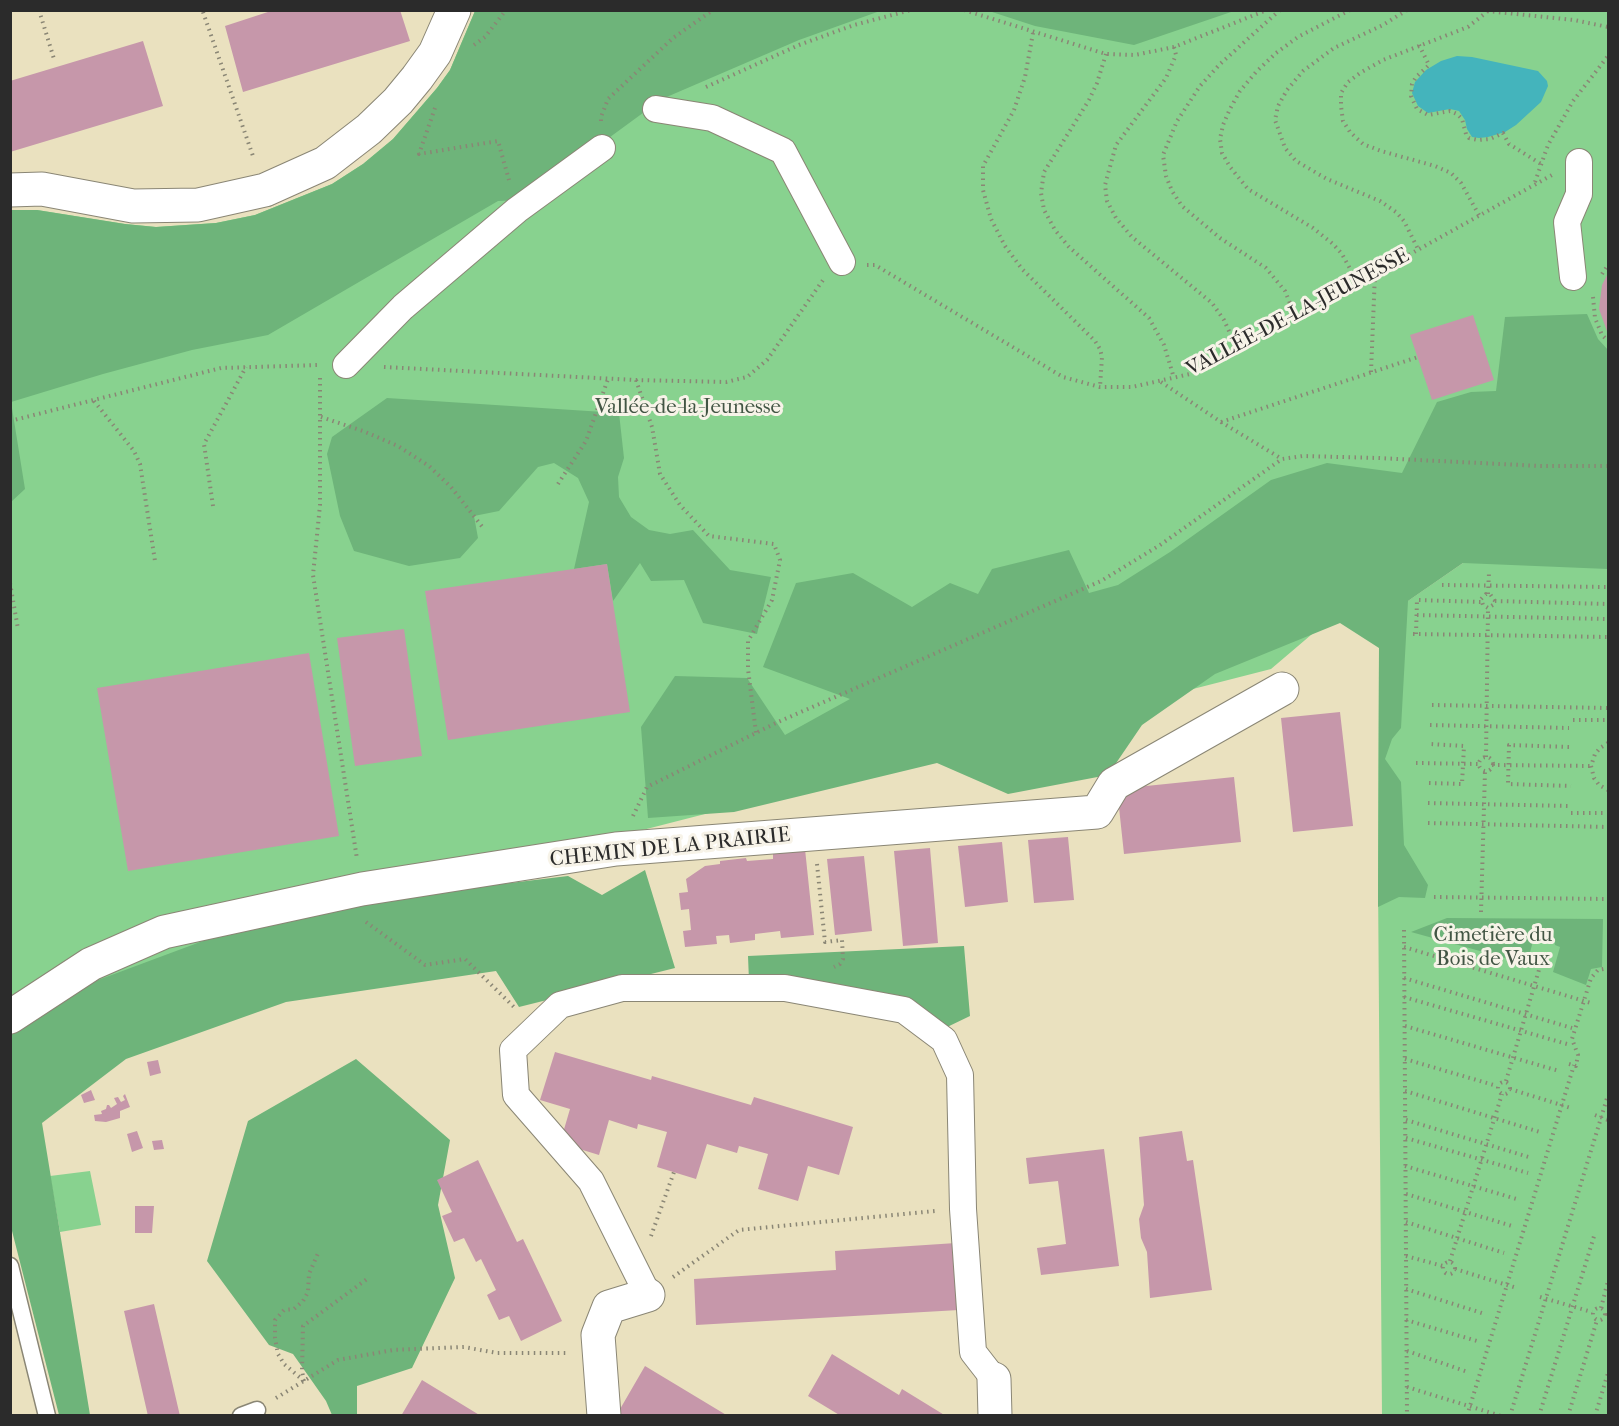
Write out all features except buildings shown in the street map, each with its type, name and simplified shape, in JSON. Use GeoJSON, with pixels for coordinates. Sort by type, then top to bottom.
{"type":"FeatureCollection","features":[{"type":"Feature","properties":{"kind":"street"},"geometry":{"type":"LineString","coordinates":[[10,190],[42,189],[133,206],[198,205],[265,190],[325,163],[369,129],[398,101],[435,53],[454,10]]}},
{"type":"Feature","properties":{"kind":"street"},"geometry":{"type":"LineString","coordinates":[[656,110],[712,118],[783,150],[842,262]]}},
{"type":"Feature","properties":{"kind":"street"},"geometry":{"type":"LineString","coordinates":[[346,364],[403,307],[518,210],[602,148]]}},
{"type":"Feature","properties":{"kind":"street"},"geometry":{"type":"LineString","coordinates":[[1579,162],[1579,194],[1567,222],[1585,279]]}},
{"type":"Feature","properties":{"kind":"street","name":"CHEMIN DE LA PRAIRIE"},"geometry":{"type":"LineString","coordinates":[[10,1017],[91,964],[164,932],[347,892],[616,849],[1097,812],[1114,784],[1282,689]]}},
{"type":"Feature","properties":{"kind":"street"},"geometry":{"type":"LineString","coordinates":[[604,1416],[598,1335],[609,1306],[643,1284],[591,1181],[516,1095],[513,1050],[560,1005],[622,988],[785,987],[904,1010],[944,1040],[960,1076],[963,1209],[973,1352],[994,1379],[995,1416]]}},
{"type":"Feature","properties":{"kind":"lane"},"geometry":{"type":"LineString","coordinates":[[10,1266],[47,1416]]}},
{"type":"Feature","properties":{"kind":"lane"},"geometry":{"type":"LineString","coordinates":[[241,1416],[257,1410]]}},
{"type":"Feature","properties":{"kind":"path"},"geometry":{"type":"LineString","coordinates":[[39,10],[54,59]]}},
{"type":"Feature","properties":{"kind":"path"},"geometry":{"type":"LineString","coordinates":[[602,148],[601,117],[608,99],[673,38],[713,10]]}},
{"type":"Feature","properties":{"kind":"path"},"geometry":{"type":"LineString","coordinates":[[656,110],[799,45],[854,25],[911,10]]}},
{"type":"Feature","properties":{"kind":"path"},"geometry":{"type":"LineString","coordinates":[[964,10],[1106,54],[1135,55],[1174,46],[1267,10]]}},
{"type":"Feature","properties":{"kind":"path"},"geometry":{"type":"LineString","coordinates":[[1280,10],[1220,64],[1200,86],[1178,121],[1163,155],[1166,176],[1182,206],[1220,238],[1266,268],[1285,291],[1296,318]]}},
{"type":"Feature","properties":{"kind":"path"},"geometry":{"type":"LineString","coordinates":[[1350,10],[1298,37],[1256,72],[1240,91],[1230,109],[1220,139],[1222,153],[1248,189],[1313,228],[1333,244],[1342,254],[1358,283]]}},
{"type":"Feature","properties":{"kind":"path"},"geometry":{"type":"LineString","coordinates":[[1407,10],[1383,25],[1334,48],[1303,71],[1287,90],[1278,106],[1275,120],[1285,148],[1296,161],[1327,179],[1357,190],[1388,207],[1404,221],[1418,249]]}},
{"type":"Feature","properties":{"kind":"path"},"geometry":{"type":"LineString","coordinates":[[1479,215],[1461,183],[1451,173],[1363,144],[1350,132],[1343,122],[1341,106],[1341,93],[1348,82],[1383,60],[1468,27],[1486,11],[1574,20],[1608,27]]}},
{"type":"Feature","properties":{"kind":"path"},"geometry":{"type":"LineString","coordinates":[[204,12],[256,166]]}},
{"type":"Feature","properties":{"kind":"path"},"geometry":{"type":"LineString","coordinates":[[1034,33],[1025,76],[1014,110],[983,166],[983,190],[990,219],[1005,246],[1022,269],[1095,341],[1102,357],[1100,387]]}},
{"type":"Feature","properties":{"kind":"path"},"geometry":{"type":"LineString","coordinates":[[1419,45],[1429,65],[1412,84],[1411,96],[1417,109],[1428,115],[1450,111],[1458,114],[1469,138],[1490,139],[1503,133],[1509,144],[1541,164]]}},
{"type":"Feature","properties":{"kind":"path"},"geometry":{"type":"LineString","coordinates":[[1174,46],[1176,56],[1166,78],[1116,145],[1105,185],[1107,201],[1116,218],[1132,237],[1212,303],[1224,320],[1238,351]]}},
{"type":"Feature","properties":{"kind":"path"},"geometry":{"type":"LineString","coordinates":[[1106,54],[1089,100],[1044,172],[1041,193],[1044,210],[1055,230],[1069,247],[1149,318],[1164,345],[1174,378]]}},
{"type":"Feature","properties":{"kind":"path"},"geometry":{"type":"LineString","coordinates":[[1535,183],[1548,145],[1574,101],[1608,56]]}},
{"type":"Feature","properties":{"kind":"path"},"geometry":{"type":"LineString","coordinates":[[437,103],[419,154],[498,141],[518,210]]}},
{"type":"Feature","properties":{"kind":"path","name":"VALLÉE-DE-LA-JEUNESSE"},"geometry":{"type":"LineString","coordinates":[[842,262],[875,266],[1063,377],[1100,387],[1132,387],[1190,374],[1238,351],[1535,183],[1579,162]]}},
{"type":"Feature","properties":{"kind":"path"},"geometry":{"type":"LineString","coordinates":[[10,422],[221,368],[346,364],[608,379],[726,382],[747,377],[767,360],[826,276],[842,262]]}},
{"type":"Feature","properties":{"kind":"path"},"geometry":{"type":"LineString","coordinates":[[1585,279],[1608,265]]}},
{"type":"Feature","properties":{"kind":"path"},"geometry":{"type":"LineString","coordinates":[[1371,372],[1375,273]]}},
{"type":"Feature","properties":{"kind":"path"},"geometry":{"type":"LineString","coordinates":[[1595,290],[1594,318],[1602,335],[1608,341]]}},
{"type":"Feature","properties":{"kind":"path"},"geometry":{"type":"LineString","coordinates":[[1221,422],[1418,357]]}},
{"type":"Feature","properties":{"kind":"path"},"geometry":{"type":"LineString","coordinates":[[320,364],[320,505],[313,575],[347,892],[425,965],[465,959],[536,1028]]}},
{"type":"Feature","properties":{"kind":"path"},"geometry":{"type":"LineString","coordinates":[[213,506],[204,444],[246,367]]}},
{"type":"Feature","properties":{"kind":"path"},"geometry":{"type":"LineString","coordinates":[[558,484],[586,441],[608,379]]}},
{"type":"Feature","properties":{"kind":"path"},"geometry":{"type":"LineString","coordinates":[[636,380],[652,427],[660,474],[680,506],[709,536],[774,544],[780,560],[772,600],[748,641],[748,669],[756,733]]}},
{"type":"Feature","properties":{"kind":"path"},"geometry":{"type":"LineString","coordinates":[[1161,382],[1282,459]]}},
{"type":"Feature","properties":{"kind":"path"},"geometry":{"type":"LineString","coordinates":[[94,400],[134,451],[140,464],[154,561]]}},
{"type":"Feature","properties":{"kind":"path"},"geometry":{"type":"LineString","coordinates":[[321,417],[398,446],[429,466],[451,488],[484,529]]}},
{"type":"Feature","properties":{"kind":"path"},"geometry":{"type":"LineString","coordinates":[[616,849],[647,787],[756,733],[1101,581],[1160,545],[1282,459],[1303,456],[1541,466],[1608,466]]}},
{"type":"Feature","properties":{"kind":"path"},"geometry":{"type":"LineString","coordinates":[[1488,594],[1489,573]]}},
{"type":"Feature","properties":{"kind":"path"},"geometry":{"type":"LineString","coordinates":[[10,583],[18,629]]}},
{"type":"Feature","properties":{"kind":"path"},"geometry":{"type":"LineString","coordinates":[[1442,585],[1608,587]]}},
{"type":"Feature","properties":{"kind":"path"},"geometry":{"type":"LineString","coordinates":[[1488,594],[1492,595],[1495,601]]}},
{"type":"Feature","properties":{"kind":"path"},"geometry":{"type":"LineString","coordinates":[[1481,602],[1482,597],[1488,594]]}},
{"type":"Feature","properties":{"kind":"path"},"geometry":{"type":"LineString","coordinates":[[1488,608],[1481,602],[1417,600],[1414,634],[1608,637]]}},
{"type":"Feature","properties":{"kind":"path"},"geometry":{"type":"LineString","coordinates":[[1495,601],[1608,604]]}},
{"type":"Feature","properties":{"kind":"path"},"geometry":{"type":"LineString","coordinates":[[1488,608],[1495,601]]}},
{"type":"Feature","properties":{"kind":"path"},"geometry":{"type":"LineString","coordinates":[[1486,757],[1488,608]]}},
{"type":"Feature","properties":{"kind":"path"},"geometry":{"type":"LineString","coordinates":[[1416,615],[1608,619]]}},
{"type":"Feature","properties":{"kind":"path"},"geometry":{"type":"LineString","coordinates":[[1432,705],[1608,708]]}},
{"type":"Feature","properties":{"kind":"path"},"geometry":{"type":"LineString","coordinates":[[1573,720],[1608,720]]}},
{"type":"Feature","properties":{"kind":"path"},"geometry":{"type":"LineString","coordinates":[[1430,725],[1569,728]]}},
{"type":"Feature","properties":{"kind":"path"},"geometry":{"type":"LineString","coordinates":[[1608,743],[1594,754],[1591,766],[1594,778],[1599,785],[1608,790]]}},
{"type":"Feature","properties":{"kind":"path"},"geometry":{"type":"LineString","coordinates":[[1429,783],[1462,784],[1464,746],[1430,744]]}},
{"type":"Feature","properties":{"kind":"path"},"geometry":{"type":"LineString","coordinates":[[1569,747],[1509,746],[1508,784],[1571,786]]}},
{"type":"Feature","properties":{"kind":"path"},"geometry":{"type":"LineString","coordinates":[[1479,764],[1480,760],[1486,757]]}},
{"type":"Feature","properties":{"kind":"path"},"geometry":{"type":"LineString","coordinates":[[1485,771],[1490,770],[1492,765],[1490,758],[1486,757]]}},
{"type":"Feature","properties":{"kind":"path"},"geometry":{"type":"LineString","coordinates":[[1416,764],[1479,764]]}},
{"type":"Feature","properties":{"kind":"path"},"geometry":{"type":"LineString","coordinates":[[1479,764],[1480,768],[1485,771]]}},
{"type":"Feature","properties":{"kind":"path"},"geometry":{"type":"LineString","coordinates":[[1492,765],[1591,766]]}},
{"type":"Feature","properties":{"kind":"path"},"geometry":{"type":"LineString","coordinates":[[1482,912],[1485,771]]}},
{"type":"Feature","properties":{"kind":"path"},"geometry":{"type":"LineString","coordinates":[[1428,803],[1571,806]]}},
{"type":"Feature","properties":{"kind":"path"},"geometry":{"type":"LineString","coordinates":[[1571,813],[1608,813]]}},
{"type":"Feature","properties":{"kind":"path"},"geometry":{"type":"LineString","coordinates":[[1428,824],[1608,826]]}},
{"type":"Feature","properties":{"kind":"path"},"geometry":{"type":"LineString","coordinates":[[814,834],[825,942],[842,940],[843,959]]}},
{"type":"Feature","properties":{"kind":"path"},"geometry":{"type":"LineString","coordinates":[[1434,897],[1608,899]]}},
{"type":"Feature","properties":{"kind":"path"},"geometry":{"type":"LineString","coordinates":[[1404,930],[1407,1416]]}},
{"type":"Feature","properties":{"kind":"path"},"geometry":{"type":"LineString","coordinates":[[1404,947],[1591,1003]]}},
{"type":"Feature","properties":{"kind":"path"},"geometry":{"type":"LineString","coordinates":[[1506,1081],[1544,952]]}},
{"type":"Feature","properties":{"kind":"path"},"geometry":{"type":"LineString","coordinates":[[1467,1416],[1571,1065],[1576,1066],[1578,1055],[1572,1039],[1594,973],[1608,968]]}},
{"type":"Feature","properties":{"kind":"path"},"geometry":{"type":"LineString","coordinates":[[1404,978],[1572,1028]]}},
{"type":"Feature","properties":{"kind":"path"},"geometry":{"type":"LineString","coordinates":[[1404,997],[1567,1044]]}},
{"type":"Feature","properties":{"kind":"path"},"geometry":{"type":"LineString","coordinates":[[1405,1026],[1559,1071]]}},
{"type":"Feature","properties":{"kind":"path"},"geometry":{"type":"LineString","coordinates":[[1405,1059],[1497,1086]]}},
{"type":"Feature","properties":{"kind":"path"},"geometry":{"type":"LineString","coordinates":[[1497,1086],[1500,1082],[1506,1081]]}},
{"type":"Feature","properties":{"kind":"path"},"geometry":{"type":"LineString","coordinates":[[1506,1081],[1510,1089]]}},
{"type":"Feature","properties":{"kind":"path"},"geometry":{"type":"LineString","coordinates":[[1497,1086],[1497,1090],[1502,1094]]}},
{"type":"Feature","properties":{"kind":"path"},"geometry":{"type":"LineString","coordinates":[[1510,1089],[1571,1108]]}},
{"type":"Feature","properties":{"kind":"path"},"geometry":{"type":"LineString","coordinates":[[1502,1094],[1507,1093],[1510,1089]]}},
{"type":"Feature","properties":{"kind":"path"},"geometry":{"type":"LineString","coordinates":[[1405,1091],[1540,1132]]}},
{"type":"Feature","properties":{"kind":"path"},"geometry":{"type":"LineString","coordinates":[[1450,1262],[1502,1094]]}},
{"type":"Feature","properties":{"kind":"path"},"geometry":{"type":"LineString","coordinates":[[1510,1416],[1608,1095]]}},
{"type":"Feature","properties":{"kind":"path"},"geometry":{"type":"LineString","coordinates":[[1594,1115],[1608,1120]]}},
{"type":"Feature","properties":{"kind":"path"},"geometry":{"type":"LineString","coordinates":[[1406,1120],[1532,1158]]}},
{"type":"Feature","properties":{"kind":"path"},"geometry":{"type":"LineString","coordinates":[[1406,1138],[1528,1173]]}},
{"type":"Feature","properties":{"kind":"path"},"geometry":{"type":"LineString","coordinates":[[1406,1166],[1520,1200]]}},
{"type":"Feature","properties":{"kind":"path"},"geometry":{"type":"LineString","coordinates":[[643,1284],[674,1172]]}},
{"type":"Feature","properties":{"kind":"path"},"geometry":{"type":"LineString","coordinates":[[1406,1194],[1512,1226]]}},
{"type":"Feature","properties":{"kind":"path"},"geometry":{"type":"LineString","coordinates":[[643,1284],[740,1230],[963,1209]]}},
{"type":"Feature","properties":{"kind":"path"},"geometry":{"type":"LineString","coordinates":[[1406,1222],[1504,1253]]}},
{"type":"Feature","properties":{"kind":"path"},"geometry":{"type":"LineString","coordinates":[[1539,1416],[1595,1233]]}},
{"type":"Feature","properties":{"kind":"path"},"geometry":{"type":"LineString","coordinates":[[304,1381],[284,1364],[278,1354],[275,1320],[284,1310],[294,1309],[303,1301],[308,1292],[309,1274],[319,1251]]}},
{"type":"Feature","properties":{"kind":"path"},"geometry":{"type":"LineString","coordinates":[[1406,1256],[1443,1266]]}},
{"type":"Feature","properties":{"kind":"path"},"geometry":{"type":"LineString","coordinates":[[1450,1262],[1454,1264],[1455,1269]]}},
{"type":"Feature","properties":{"kind":"path"},"geometry":{"type":"LineString","coordinates":[[1443,1266],[1450,1262]]}},
{"type":"Feature","properties":{"kind":"path"},"geometry":{"type":"LineString","coordinates":[[1443,1266],[1447,1274],[1452,1273],[1455,1269]]}},
{"type":"Feature","properties":{"kind":"path"},"geometry":{"type":"LineString","coordinates":[[1455,1269],[1517,1288]]}},
{"type":"Feature","properties":{"kind":"path"},"geometry":{"type":"LineString","coordinates":[[304,1381],[302,1371],[303,1326],[367,1280]]}},
{"type":"Feature","properties":{"kind":"path"},"geometry":{"type":"LineString","coordinates":[[1601,1308],[1608,1281]]}},
{"type":"Feature","properties":{"kind":"path"},"geometry":{"type":"LineString","coordinates":[[1406,1290],[1485,1314]]}},
{"type":"Feature","properties":{"kind":"path"},"geometry":{"type":"LineString","coordinates":[[1540,1297],[1593,1312]]}},
{"type":"Feature","properties":{"kind":"path"},"geometry":{"type":"LineString","coordinates":[[1595,1308],[1601,1308],[1607,1316],[1597,1320],[1593,1318],[1593,1312],[1595,1308]]}},
{"type":"Feature","properties":{"kind":"path"},"geometry":{"type":"LineString","coordinates":[[1406,1320],[1477,1341]]}},
{"type":"Feature","properties":{"kind":"path"},"geometry":{"type":"LineString","coordinates":[[1568,1416],[1597,1320]]}},
{"type":"Feature","properties":{"kind":"path"},"geometry":{"type":"LineString","coordinates":[[257,1410],[338,1360],[393,1350],[464,1347],[497,1353],[599,1354]]}},
{"type":"Feature","properties":{"kind":"path"},"geometry":{"type":"LineString","coordinates":[[1407,1351],[1468,1372]]}},
{"type":"Feature","properties":{"kind":"path"},"geometry":{"type":"LineString","coordinates":[[1595,1416],[1608,1372]]}},
{"type":"Feature","properties":{"kind":"path"},"geometry":{"type":"LineString","coordinates":[[1407,1387],[1501,1416]]}},
{"type":"Feature","properties":{"kind":"green space","name":"Vallée-de-la-Jeunesse"},"geometry":{"type":"Polygon","coordinates":[[[475,11],[1608,11],[1608,453],[1519,458],[1271,669],[506,865],[11,1036],[11,210],[37,210],[156,227],[216,223],[255,215],[332,184],[363,164],[393,139],[437,88],[450,70],[475,11]]]}},
{"type":"Feature","properties":{"kind":"green space"},"geometry":{"type":"Polygon","coordinates":[[[475,11],[880,11],[799,40],[662,99],[524,200],[498,201],[268,335],[192,350],[11,402],[11,210],[37,210],[156,227],[216,223],[255,215],[332,184],[363,164],[393,139],[437,88],[450,70],[475,11]]]}},
{"type":"Feature","properties":{"kind":"green space"},"geometry":{"type":"Polygon","coordinates":[[[989,11],[1234,11],[1134,45],[1035,26],[989,11]]]}},
{"type":"Feature","properties":{"kind":"green space"},"geometry":{"type":"Polygon","coordinates":[[[1587,314],[1598,339],[1608,350],[1608,569],[1463,563],[1408,601],[1401,728],[1392,739],[1385,759],[1401,782],[1404,845],[1428,885],[1425,898],[1399,897],[1378,907],[1379,648],[1340,623],[1215,674],[1142,725],[1108,775],[1008,794],[937,763],[734,812],[648,818],[641,727],[675,676],[747,678],[785,735],[850,699],[763,667],[796,583],[853,573],[912,607],[950,583],[978,594],[992,569],[1069,550],[1089,593],[1118,585],[1170,552],[1271,480],[1327,463],[1402,473],[1437,402],[1471,392],[1496,391],[1505,317],[1587,314]]]}},
{"type":"Feature","properties":{"kind":"green space"},"geometry":{"type":"Polygon","coordinates":[[[387,398],[619,413],[624,458],[618,477],[619,497],[631,517],[649,530],[670,534],[693,530],[730,570],[771,577],[757,634],[703,623],[684,580],[651,581],[640,563],[613,601],[607,564],[574,569],[589,502],[578,478],[554,463],[538,467],[499,511],[474,516],[478,538],[460,558],[409,566],[354,551],[340,516],[327,454],[332,437],[387,398]]]}},
{"type":"Feature","properties":{"kind":"green space"},"geometry":{"type":"Polygon","coordinates":[[[11,402],[25,489],[11,502],[11,402]]]}},
{"type":"Feature","properties":{"kind":"green space","name":"Cimetière du Bois de Vaux"},"geometry":{"type":"Polygon","coordinates":[[[1608,481],[1608,1415],[1382,1415],[1378,880],[1379,647],[1389,614],[1463,563],[1608,481]]]}},
{"type":"Feature","properties":{"kind":"green space"},"geometry":{"type":"Polygon","coordinates":[[[645,870],[675,968],[519,1007],[496,971],[286,1002],[126,1059],[42,1123],[90,1415],[59,1415],[11,1227],[10,1031],[66,992],[219,935],[377,899],[568,876],[602,895],[645,870]]]}},
{"type":"Feature","properties":{"kind":"green space"},"geometry":{"type":"Polygon","coordinates":[[[1447,918],[1603,919],[1602,967],[1591,969],[1586,985],[1553,972],[1560,947],[1555,945],[1554,940],[1549,936],[1543,936],[1538,942],[1533,941],[1527,964],[1411,932],[1447,918]]]}},
{"type":"Feature","properties":{"kind":"green space"},"geometry":{"type":"Polygon","coordinates":[[[964,946],[970,1016],[943,1029],[749,981],[748,956],[964,946]]]}},
{"type":"Feature","properties":{"kind":"green space"},"geometry":{"type":"Polygon","coordinates":[[[356,1059],[450,1140],[438,1205],[455,1278],[412,1368],[357,1386],[357,1415],[332,1415],[326,1401],[293,1354],[269,1345],[207,1261],[248,1121],[356,1059]]]}},
{"type":"Feature","properties":{"kind":"green space"},"geometry":{"type":"Polygon","coordinates":[[[90,1171],[101,1225],[60,1232],[50,1176],[90,1171]]]}},
{"type":"Feature","properties":{"kind":"water"},"geometry":{"type":"Polygon","coordinates":[[[1457,56],[1538,71],[1547,81],[1548,86],[1541,102],[1516,125],[1505,132],[1488,137],[1472,137],[1459,111],[1450,109],[1428,113],[1418,106],[1412,93],[1415,82],[1426,70],[1441,61],[1457,56]]]}}]}
